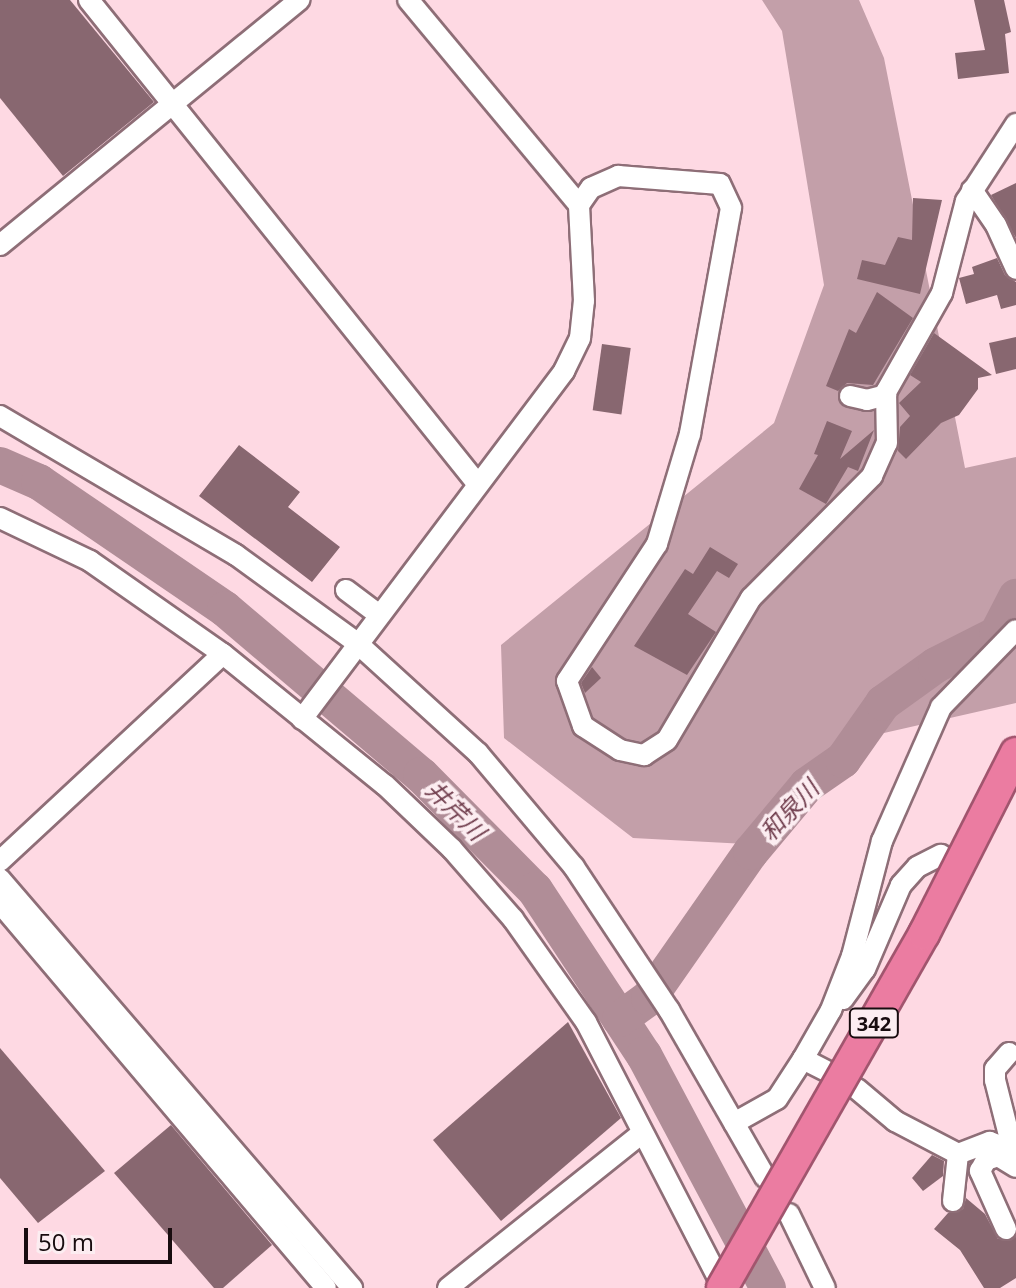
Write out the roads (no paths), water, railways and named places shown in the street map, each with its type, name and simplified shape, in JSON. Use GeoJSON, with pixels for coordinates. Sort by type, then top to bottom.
{"type":"FeatureCollection","features":[{"type":"Feature","properties":{"kind":"highway","name":"342"},"geometry":{"type":"LineString","coordinates":[[722,1288],[902,974],[1016,753]]}},
{"type":"Feature","properties":{"kind":"street"},"geometry":{"type":"LineString","coordinates":[[89,0],[476,482]]}},
{"type":"Feature","properties":{"kind":"street"},"geometry":{"type":"LineString","coordinates":[[0,245],[99,160],[175,106],[299,0]]}},
{"type":"Feature","properties":{"kind":"street"},"geometry":{"type":"LineString","coordinates":[[305,716],[476,482],[564,371],[580,338],[584,301],[579,205],[408,0]]}},
{"type":"Feature","properties":{"kind":"street"},"geometry":{"type":"LineString","coordinates":[[579,205],[591,188],[618,176],[720,184],[731,208],[690,434],[657,544],[567,681],[583,726],[620,750],[644,755],[667,740],[751,598],[872,476],[887,443],[886,395],[912,338],[942,293],[972,190],[1016,124]]}},
{"type":"Feature","properties":{"kind":"street"},"geometry":{"type":"LineString","coordinates":[[972,190],[1016,269]]}},
{"type":"Feature","properties":{"kind":"street"},"geometry":{"type":"LineString","coordinates":[[850,396],[867,400],[886,395]]}},
{"type":"Feature","properties":{"kind":"street"},"geometry":{"type":"LineString","coordinates":[[0,416],[236,555],[357,643],[478,753],[574,867],[669,1010],[765,1177]]}},
{"type":"Feature","properties":{"kind":"street"},"geometry":{"type":"LineString","coordinates":[[0,518],[90,561],[223,654],[305,716],[441,838],[513,919],[586,1022],[722,1288]]}},
{"type":"Feature","properties":{"kind":"street"},"geometry":{"type":"LineString","coordinates":[[346,590],[378,614]]}},
{"type":"Feature","properties":{"kind":"street"},"geometry":{"type":"LineString","coordinates":[[734,1123],[777,1099],[803,1059],[831,1010],[852,956],[882,841],[941,707],[1016,630]]}},
{"type":"Feature","properties":{"kind":"street"},"geometry":{"type":"LineString","coordinates":[[0,861],[223,654]]}},
{"type":"Feature","properties":{"kind":"street"},"geometry":{"type":"LineString","coordinates":[[831,1010],[865,969],[901,885],[917,867],[941,855]]}},
{"type":"Feature","properties":{"kind":"street"},"geometry":{"type":"LineString","coordinates":[[0,879],[352,1288]]}},
{"type":"Feature","properties":{"kind":"street"},"geometry":{"type":"LineString","coordinates":[[0,903],[326,1288]]}},
{"type":"Feature","properties":{"kind":"street"},"geometry":{"type":"LineString","coordinates":[[1009,1053],[995,1069],[995,1080],[1014,1160]]}},
{"type":"Feature","properties":{"kind":"street"},"geometry":{"type":"LineString","coordinates":[[803,1059],[830,1073]]}},
{"type":"Feature","properties":{"kind":"street"},"geometry":{"type":"LineString","coordinates":[[857,1089],[895,1121],[958,1154],[990,1142],[1014,1160]]}},
{"type":"Feature","properties":{"kind":"street"},"geometry":{"type":"LineString","coordinates":[[448,1288],[642,1133]]}},
{"type":"Feature","properties":{"kind":"street"},"geometry":{"type":"LineString","coordinates":[[953,1201],[958,1154]]}},
{"type":"Feature","properties":{"kind":"street"},"geometry":{"type":"LineString","coordinates":[[1006,1229],[980,1171],[986,1160],[998,1156],[1014,1160]]}},
{"type":"Feature","properties":{"kind":"street"},"geometry":{"type":"LineString","coordinates":[[789,1214],[825,1288]]}},
{"type":"Feature","properties":{"kind":"waterway","name":"井芹川"},"geometry":{"type":"LineString","coordinates":[[0,465],[39,482],[225,609],[421,775],[535,890],[644,1055],[768,1288]]}},
{"type":"Feature","properties":{"kind":"waterway","name":"和泉川"},"geometry":{"type":"LineString","coordinates":[[620,1019],[649,998],[751,852],[807,785],[843,760],[883,703],[936,665],[997,634],[1016,597]]}}]}
